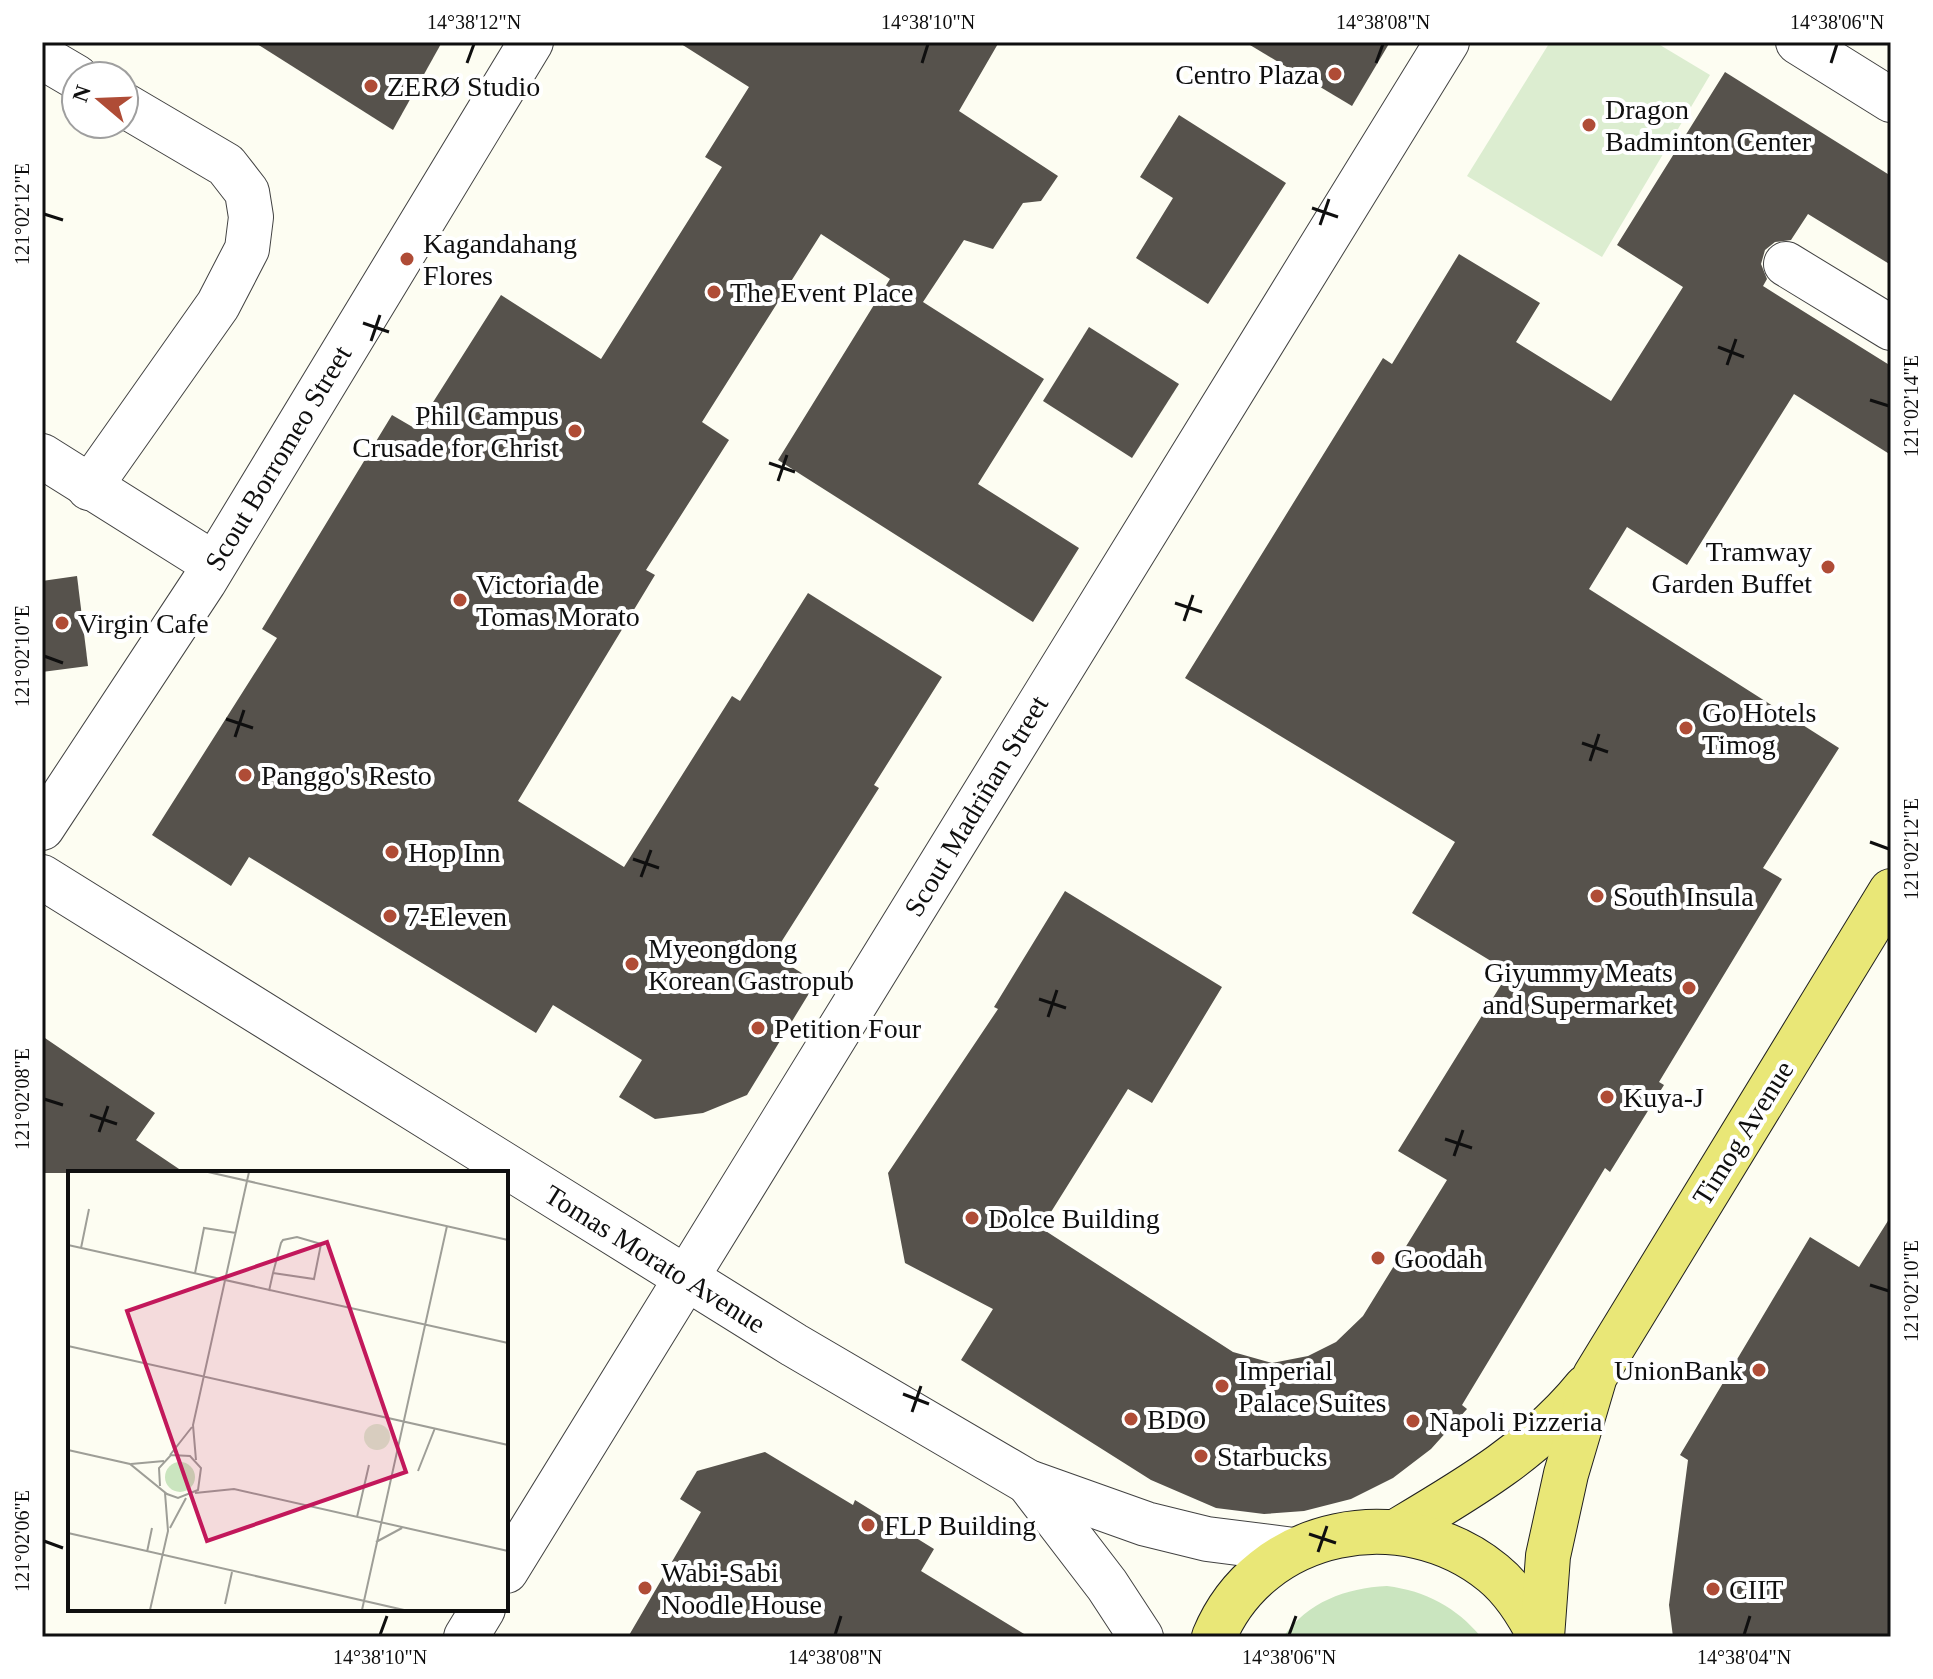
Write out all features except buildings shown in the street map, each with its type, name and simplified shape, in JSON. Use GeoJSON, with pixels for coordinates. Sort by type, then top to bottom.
{"type":"FeatureCollection","features":[{"type":"Feature","properties":{"kind":"main road","name":"Timog Avenue"},"geometry":{"type":"LineString","coordinates":[[1397,1531],[1465,1490],[1557,1423],[1595,1376],[1891,891]]}},
{"type":"Feature","properties":{"kind":"main road","name":"Timog Avenue"},"geometry":{"type":"LineString","coordinates":[[1541,1637],[1548,1556],[1566,1474],[1595,1376]]}},
{"type":"Feature","properties":{"kind":"main road"},"geometry":{"type":"LineString","coordinates":[[1214,1637],[1233,1603],[1251,1583],[1294,1550],[1344,1533],[1397,1531],[1449,1546],[1494,1574],[1513,1593],[1541,1637]]}},
{"type":"Feature","properties":{"kind":"street","name":"Scout Borromeo Street"},"geometry":{"type":"LineString","coordinates":[[42,828],[214,564],[531,42]]}},
{"type":"Feature","properties":{"kind":"street","name":"Scout Madriñan Street"},"geometry":{"type":"LineString","coordinates":[[508,1568],[1447,42]]}},
{"type":"Feature","properties":{"kind":"street"},"geometry":{"type":"LineString","coordinates":[[1798,42],[1891,100]]}},
{"type":"Feature","properties":{"kind":"street"},"geometry":{"type":"LineString","coordinates":[[42,57],[60,68]]}},
{"type":"Feature","properties":{"kind":"street"},"geometry":{"type":"LineString","coordinates":[[89,488],[218,305],[247,249],[251,217],[247,192],[226,165],[140,114]]}},
{"type":"Feature","properties":{"kind":"street"},"geometry":{"type":"LineString","coordinates":[[1786,264],[1891,328]]}},
{"type":"Feature","properties":{"kind":"street"},"geometry":{"type":"LineString","coordinates":[[42,456],[214,564]]}},
{"type":"Feature","properties":{"kind":"street","name":"Tomas Morato Avenue"},"geometry":{"type":"LineString","coordinates":[[42,877],[794,1345],[1028,1482],[1146,1524],[1207,1539],[1294,1550]]}},
{"type":"Feature","properties":{"kind":"street","name":"Tomas Morato Avenue"},"geometry":{"type":"LineString","coordinates":[[1028,1482],[1107,1585],[1141,1637]]}},
{"type":"Feature","properties":{"kind":"street"},"geometry":{"type":"LineString","coordinates":[[466,1637],[482,1611]]}},
{"type":"Feature","properties":{"kind":"green space","name":"Dragon Badminton Center"},"geometry":{"type":"Polygon","coordinates":[[[1550,42],[1655,42],[1710,75],[1602,257],[1467,176],[1550,42]]]}},
{"type":"Feature","properties":{"kind":"green space"},"geometry":{"type":"Polygon","coordinates":[[[1387,1586],[1415,1592],[1439,1602],[1461,1617],[1481,1637],[1283,1637],[1304,1615],[1329,1599],[1357,1590],[1387,1586]]]}},
{"type":"Feature","properties":{"kind":"place","name":"Centro Plaza"},"geometry":{"type":"Point","coordinates":[1335,74]}},
{"type":"Feature","properties":{"kind":"place","name":"ZERØ Studio"},"geometry":{"type":"Point","coordinates":[371,86]}},
{"type":"Feature","properties":{"kind":"place","name":"Dragon Badminton Center"},"geometry":{"type":"Point","coordinates":[1589,125]}},
{"type":"Feature","properties":{"kind":"place","name":"Kagandahang Flores"},"geometry":{"type":"Point","coordinates":[407,259]}},
{"type":"Feature","properties":{"kind":"place","name":"The Event Place"},"geometry":{"type":"Point","coordinates":[714,292]}},
{"type":"Feature","properties":{"kind":"place","name":"Phil Campus Crusade for Christ"},"geometry":{"type":"Point","coordinates":[575,431]}},
{"type":"Feature","properties":{"kind":"place","name":"Tramway Garden Buffet"},"geometry":{"type":"Point","coordinates":[1828,567]}},
{"type":"Feature","properties":{"kind":"place","name":"Victoria de Tomas Morato"},"geometry":{"type":"Point","coordinates":[460,600]}},
{"type":"Feature","properties":{"kind":"place","name":"Virgin Cafe"},"geometry":{"type":"Point","coordinates":[62,623]}},
{"type":"Feature","properties":{"kind":"place","name":"Go Hotels Timog"},"geometry":{"type":"Point","coordinates":[1686,728]}},
{"type":"Feature","properties":{"kind":"place","name":"Panggo's Resto"},"geometry":{"type":"Point","coordinates":[245,775]}},
{"type":"Feature","properties":{"kind":"place","name":"Hop Inn"},"geometry":{"type":"Point","coordinates":[392,852]}},
{"type":"Feature","properties":{"kind":"place","name":"South Insula"},"geometry":{"type":"Point","coordinates":[1597,896]}},
{"type":"Feature","properties":{"kind":"place","name":"7-Eleven"},"geometry":{"type":"Point","coordinates":[390,916]}},
{"type":"Feature","properties":{"kind":"place","name":"Myeongdong Korean Gastropub"},"geometry":{"type":"Point","coordinates":[632,964]}},
{"type":"Feature","properties":{"kind":"place","name":"Giyummy Meats and Supermarket"},"geometry":{"type":"Point","coordinates":[1689,988]}},
{"type":"Feature","properties":{"kind":"place","name":"Petition Four"},"geometry":{"type":"Point","coordinates":[758,1028]}},
{"type":"Feature","properties":{"kind":"place","name":"Kuya-J"},"geometry":{"type":"Point","coordinates":[1607,1097]}},
{"type":"Feature","properties":{"kind":"place","name":"Dolce Building"},"geometry":{"type":"Point","coordinates":[972,1218]}},
{"type":"Feature","properties":{"kind":"place","name":"Goodah"},"geometry":{"type":"Point","coordinates":[1378,1258]}},
{"type":"Feature","properties":{"kind":"place","name":"UnionBank"},"geometry":{"type":"Point","coordinates":[1759,1370]}},
{"type":"Feature","properties":{"kind":"place","name":"Imperial Palace Suites"},"geometry":{"type":"Point","coordinates":[1222,1386]}},
{"type":"Feature","properties":{"kind":"place","name":"BDO"},"geometry":{"type":"Point","coordinates":[1131,1419]}},
{"type":"Feature","properties":{"kind":"place","name":"Napoli Pizzeria"},"geometry":{"type":"Point","coordinates":[1413,1421]}},
{"type":"Feature","properties":{"kind":"place","name":"Starbucks"},"geometry":{"type":"Point","coordinates":[1201,1456]}},
{"type":"Feature","properties":{"kind":"place","name":"FLP Building"},"geometry":{"type":"Point","coordinates":[868,1525]}},
{"type":"Feature","properties":{"kind":"place","name":"Wabi-Sabi Noodle House"},"geometry":{"type":"Point","coordinates":[645,1588]}},
{"type":"Feature","properties":{"kind":"place","name":"CIIT"},"geometry":{"type":"Point","coordinates":[1713,1589]}}]}
